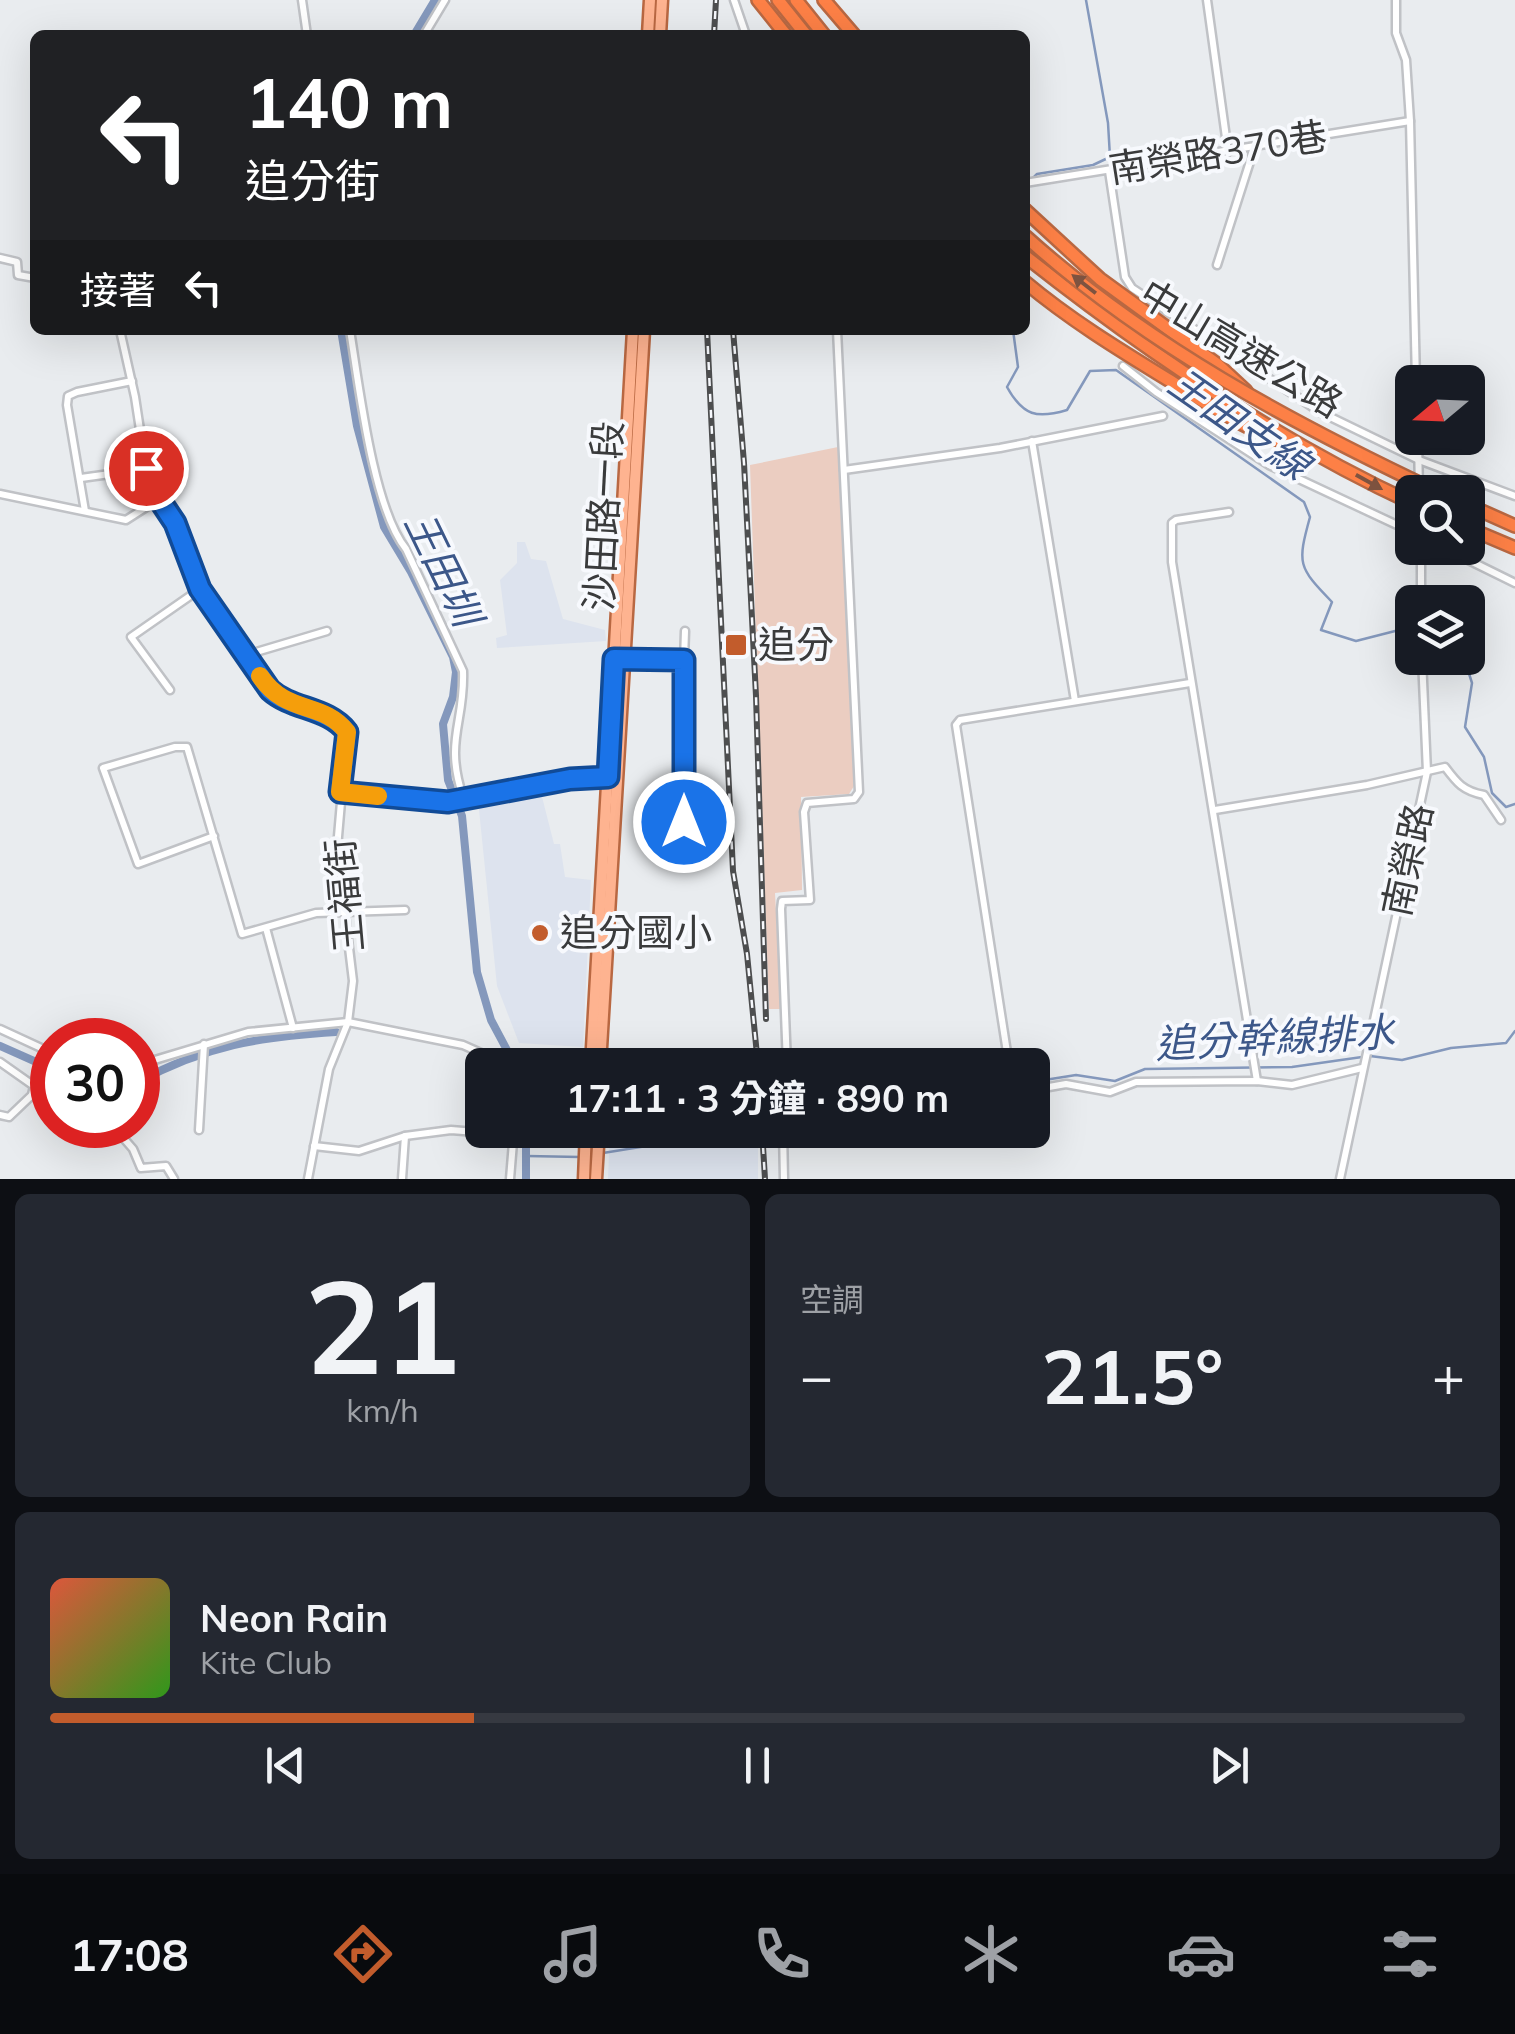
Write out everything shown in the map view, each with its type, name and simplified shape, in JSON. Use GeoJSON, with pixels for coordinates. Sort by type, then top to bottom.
{"type":"FeatureCollection","features":[{"type":"Feature","properties":{"kind":"highway"},"geometry":{"type":"LineString","coordinates":[[758,0],[782,30]]}},
{"type":"Feature","properties":{"kind":"highway"},"geometry":{"type":"LineString","coordinates":[[778,0],[802,30]]}},
{"type":"Feature","properties":{"kind":"highway"},"geometry":{"type":"LineString","coordinates":[[796,0],[820,30]]}},
{"type":"Feature","properties":{"kind":"highway"},"geometry":{"type":"LineString","coordinates":[[824,0],[850,30]]}},
{"type":"Feature","properties":{"kind":"highway"},"geometry":{"type":"LineString","coordinates":[[1030,215],[1100,279],[1218,365],[1249,394]]}},
{"type":"Feature","properties":{"kind":"highway","name":"中山高速公路"},"geometry":{"type":"LineString","coordinates":[[1030,240],[1111,306],[1249,394],[1403,475]]}},
{"type":"Feature","properties":{"kind":"highway","name":"中山高速公路"},"geometry":{"type":"LineString","coordinates":[[1030,260],[1127,335],[1316,453],[1395,494]]}},
{"type":"Feature","properties":{"kind":"highway","name":"中山高速公路"},"geometry":{"type":"LineString","coordinates":[[1030,286],[1100,338],[1222,414],[1264,437],[1316,453]]}},
{"type":"Feature","properties":{"kind":"highway"},"geometry":{"type":"LineString","coordinates":[[1485,513],[1515,526]]}},
{"type":"Feature","properties":{"kind":"highway"},"geometry":{"type":"LineString","coordinates":[[1485,535],[1515,548]]}},
{"type":"Feature","properties":{"kind":"main road"},"geometry":{"type":"LineString","coordinates":[[648,30],[650,0]]}},
{"type":"Feature","properties":{"kind":"main road"},"geometry":{"type":"LineString","coordinates":[[660,30],[662,0]]}},
{"type":"Feature","properties":{"kind":"main road","name":"沙田路一段"},"geometry":{"type":"LineString","coordinates":[[600,1048],[608,777],[621,660],[633,335]]}},
{"type":"Feature","properties":{"kind":"main road","name":"沙田路一段"},"geometry":{"type":"LineString","coordinates":[[593,1048],[644,335]]}},
{"type":"Feature","properties":{"kind":"main road"},"geometry":{"type":"LineString","coordinates":[[584,1179],[585,1148]]}},
{"type":"Feature","properties":{"kind":"main road"},"geometry":{"type":"LineString","coordinates":[[596,1179],[598,1148]]}},
{"type":"Feature","properties":{"kind":"street"},"geometry":{"type":"LineString","coordinates":[[302,0],[306,30]]}},
{"type":"Feature","properties":{"kind":"street"},"geometry":{"type":"LineString","coordinates":[[427,30],[445,0]]}},
{"type":"Feature","properties":{"kind":"street"},"geometry":{"type":"LineString","coordinates":[[734,0],[744,30]]}},
{"type":"Feature","properties":{"kind":"street"},"geometry":{"type":"LineString","coordinates":[[1207,0],[1228,152]]}},
{"type":"Feature","properties":{"kind":"street"},"geometry":{"type":"LineString","coordinates":[[1396,0],[1396,33],[1406,60],[1410,121],[1416,365]]}},
{"type":"Feature","properties":{"kind":"street","name":"南榮路370巷"},"geometry":{"type":"LineString","coordinates":[[1030,182],[1410,121]]}},
{"type":"Feature","properties":{"kind":"street"},"geometry":{"type":"LineString","coordinates":[[1217,265],[1255,148]]}},
{"type":"Feature","properties":{"kind":"street"},"geometry":{"type":"LineString","coordinates":[[1110,171],[1129,285],[1320,412],[1418,460],[1515,496]]}},
{"type":"Feature","properties":{"kind":"street"},"geometry":{"type":"LineString","coordinates":[[0,258],[17,262],[18,276],[30,277]]}},
{"type":"Feature","properties":{"kind":"street","name":"王福街"},"geometry":{"type":"LineString","coordinates":[[121,335],[146,468],[157,496],[175,523],[200,589],[280,699],[325,714],[347,732],[337,848],[353,981],[348,1022],[329,1068],[308,1179]]}},
{"type":"Feature","properties":{"kind":"street"},"geometry":{"type":"LineString","coordinates":[[351,335],[368,437],[393,532],[406,549],[463,671],[464,689],[453,740],[454,769],[464,797]]}},
{"type":"Feature","properties":{"kind":"street"},"geometry":{"type":"LineString","coordinates":[[786,1048],[780,909],[782,901],[810,900],[804,812],[807,803],[854,800],[859,792],[837,335]]}},
{"type":"Feature","properties":{"kind":"street"},"geometry":{"type":"LineString","coordinates":[[1123,366],[1269,466],[1395,524]]}},
{"type":"Feature","properties":{"kind":"street"},"geometry":{"type":"LineString","coordinates":[[85,512],[66,405],[68,396],[132,382]]}},
{"type":"Feature","properties":{"kind":"street"},"geometry":{"type":"LineString","coordinates":[[844,470],[1163,416]]}},
{"type":"Feature","properties":{"kind":"street"},"geometry":{"type":"LineString","coordinates":[[1032,441],[1074,701]]}},
{"type":"Feature","properties":{"kind":"street"},"geometry":{"type":"LineString","coordinates":[[1418,455],[1419,475]]}},
{"type":"Feature","properties":{"kind":"street"},"geometry":{"type":"LineString","coordinates":[[81,478],[146,468]]}},
{"type":"Feature","properties":{"kind":"street"},"geometry":{"type":"LineString","coordinates":[[0,494],[126,520],[157,496]]}},
{"type":"Feature","properties":{"kind":"street"},"geometry":{"type":"LineString","coordinates":[[1229,512],[1185,517],[1172,523],[1172,562],[1256,1081]]}},
{"type":"Feature","properties":{"kind":"street"},"geometry":{"type":"LineString","coordinates":[[1478,565],[1515,583]]}},
{"type":"Feature","properties":{"kind":"street"},"geometry":{"type":"LineString","coordinates":[[170,690],[131,637],[200,589]]}},
{"type":"Feature","properties":{"kind":"street"},"geometry":{"type":"LineString","coordinates":[[246,655],[326,631]]}},
{"type":"Feature","properties":{"kind":"street"},"geometry":{"type":"LineString","coordinates":[[685,631],[684,822],[708,821]]}},
{"type":"Feature","properties":{"kind":"street"},"geometry":{"type":"LineString","coordinates":[[621,660],[684,660]]}},
{"type":"Feature","properties":{"kind":"street","name":"南榮路"},"geometry":{"type":"LineString","coordinates":[[1340,1179],[1427,772],[1423,675]]}},
{"type":"Feature","properties":{"kind":"street"},"geometry":{"type":"LineString","coordinates":[[1006,1048],[956,725],[960,720],[1190,683]]}},
{"type":"Feature","properties":{"kind":"street"},"geometry":{"type":"LineString","coordinates":[[214,836],[138,864],[104,768],[187,746],[214,836],[242,934],[316,913],[405,910]]}},
{"type":"Feature","properties":{"kind":"street"},"geometry":{"type":"LineString","coordinates":[[1215,810],[1445,767],[1458,786],[1484,795],[1501,820]]}},
{"type":"Feature","properties":{"kind":"street"},"geometry":{"type":"LineString","coordinates":[[340,792],[448,802],[570,779],[608,777]]}},
{"type":"Feature","properties":{"kind":"street"},"geometry":{"type":"LineString","coordinates":[[266,928],[293,1028]]}},
{"type":"Feature","properties":{"kind":"street"},"geometry":{"type":"LineString","coordinates":[[160,1058],[248,1032],[348,1022],[469,1048]]}},
{"type":"Feature","properties":{"kind":"street"},"geometry":{"type":"LineString","coordinates":[[0,1029],[30,1043]]}},
{"type":"Feature","properties":{"kind":"street"},"geometry":{"type":"LineString","coordinates":[[200,1130],[204,1044]]}},
{"type":"Feature","properties":{"kind":"street"},"geometry":{"type":"LineString","coordinates":[[1050,1087],[1066,1084],[1110,1092],[1136,1082],[1256,1081],[1292,1086],[1364,1061]]}},
{"type":"Feature","properties":{"kind":"street"},"geometry":{"type":"LineString","coordinates":[[0,1062],[30,1083]]}},
{"type":"Feature","properties":{"kind":"street"},"geometry":{"type":"LineString","coordinates":[[0,1115],[9,1117],[30,1098]]}},
{"type":"Feature","properties":{"kind":"street"},"geometry":{"type":"LineString","coordinates":[[314,1146],[359,1150],[404,1136],[465,1130]]}},
{"type":"Feature","properties":{"kind":"street"},"geometry":{"type":"LineString","coordinates":[[402,1179],[404,1136]]}},
{"type":"Feature","properties":{"kind":"street"},"geometry":{"type":"LineString","coordinates":[[132,1148],[141,1168],[166,1166],[174,1179]]}},
{"type":"Feature","properties":{"kind":"street"},"geometry":{"type":"LineString","coordinates":[[510,1179],[513,1148]]}},
{"type":"Feature","properties":{"kind":"street"},"geometry":{"type":"LineString","coordinates":[[783,1148],[784,1179]]}},
{"type":"Feature","properties":{"kind":"shaded area"},"geometry":{"type":"Polygon","coordinates":[[[838,447],[854,786],[849,794],[801,797],[802,890],[775,893],[781,1009],[769,1009],[750,465],[838,447]]]}},
{"type":"Feature","properties":{"kind":"shaded area"},"geometry":{"type":"Polygon","coordinates":[[[517,542],[525,542],[531,559],[546,561],[563,619],[605,630],[606,641],[497,648],[496,638],[507,635],[500,580],[517,563],[517,542]]]}},
{"type":"Feature","properties":{"kind":"shaded area","name":"追分國小"},"geometry":{"type":"Polygon","coordinates":[[[540,789],[554,844],[560,844],[565,877],[591,880],[583,1047],[519,1043],[497,986],[478,800],[540,789]]]}},
{"type":"Feature","properties":{"kind":"shaded area"},"geometry":{"type":"Polygon","coordinates":[[[609,1148],[758,1148],[758,1179],[608,1179],[609,1148]]]}},
{"type":"Feature","properties":{"kind":"waterway","name":"王田圳"},"geometry":{"type":"LineString","coordinates":[[417,30],[435,0]]}},
{"type":"Feature","properties":{"kind":"waterway","name":"王田支線"},"geometry":{"type":"LineString","coordinates":[[1031,180],[1037,174],[1093,165],[1110,157],[1108,123],[1086,0]]}},
{"type":"Feature","properties":{"kind":"waterway","name":"王田圳"},"geometry":{"type":"LineString","coordinates":[[342,335],[357,426],[384,527],[453,657],[453,697],[443,724],[448,780],[462,816],[477,972],[491,1020],[506,1048]]}},
{"type":"Feature","properties":{"kind":"waterway","name":"王田支線"},"geometry":{"type":"LineString","coordinates":[[1014,335],[1018,367],[1007,387],[1025,409],[1039,414],[1067,410],[1090,371],[1116,370],[1304,502],[1310,517],[1303,564],[1312,581],[1332,602],[1321,630],[1356,641],[1395,631]]}},
{"type":"Feature","properties":{"kind":"waterway","name":"王田支線"},"geometry":{"type":"LineString","coordinates":[[1469,675],[1472,683],[1465,727],[1484,757],[1492,793],[1506,807],[1515,804]]}},
{"type":"Feature","properties":{"kind":"waterway","name":"追分幹線排水"},"geometry":{"type":"LineString","coordinates":[[1370,1056],[1402,1060],[1451,1048],[1506,1043],[1515,1031]]}},
{"type":"Feature","properties":{"kind":"waterway"},"geometry":{"type":"LineString","coordinates":[[160,1071],[234,1045],[336,1032]]}},
{"type":"Feature","properties":{"kind":"waterway"},"geometry":{"type":"LineString","coordinates":[[0,1046],[30,1059]]}},
{"type":"Feature","properties":{"kind":"waterway","name":"追分幹線排水"},"geometry":{"type":"LineString","coordinates":[[1050,1079],[1076,1075],[1115,1081],[1145,1069],[1292,1067],[1362,1057]]}},
{"type":"Feature","properties":{"kind":"waterway","name":"追分幹線排水"},"geometry":{"type":"LineString","coordinates":[[526,1148],[526,1179]]}},
{"type":"Feature","properties":{"kind":"waterway","name":"追分幹線排水"},"geometry":{"type":"LineString","coordinates":[[603,1153],[634,1148]]}},
{"type":"Feature","properties":{"kind":"waterway","name":"追分幹線排水"},"geometry":{"type":"LineString","coordinates":[[527,1156],[580,1157]]}},
{"type":"Feature","properties":{"kind":"railway"},"geometry":{"type":"LineString","coordinates":[[714,30],[716,0]]}},
{"type":"Feature","properties":{"kind":"railway"},"geometry":{"type":"LineString","coordinates":[[707,335],[733,871],[747,954],[756,1048]]}},
{"type":"Feature","properties":{"kind":"railway"},"geometry":{"type":"LineString","coordinates":[[733,335],[756,696],[766,1019]]}},
{"type":"Feature","properties":{"kind":"railway"},"geometry":{"type":"LineString","coordinates":[[763,1148],[765,1179]]}},
{"type":"Feature","properties":{"kind":"slow traffic"},"geometry":{"type":"LineString","coordinates":[[260,676],[280,699],[325,714],[347,732],[340,792],[378,796]]}},
{"type":"Feature","properties":{"kind":"place","name":"追分"},"geometry":{"type":"Point","coordinates":[736,645]}},
{"type":"Feature","properties":{"kind":"place","name":"追分國小"},"geometry":{"type":"Point","coordinates":[540,933]}},
{"type":"Feature","properties":{"kind":"route"},"geometry":{"type":"LineString","coordinates":[[146,468],[157,496],[175,523],[200,589],[270,690],[280,699],[325,714],[347,732],[340,792],[448,802],[570,779],[608,777],[614,659],[684,660],[684,822]]}}]}
